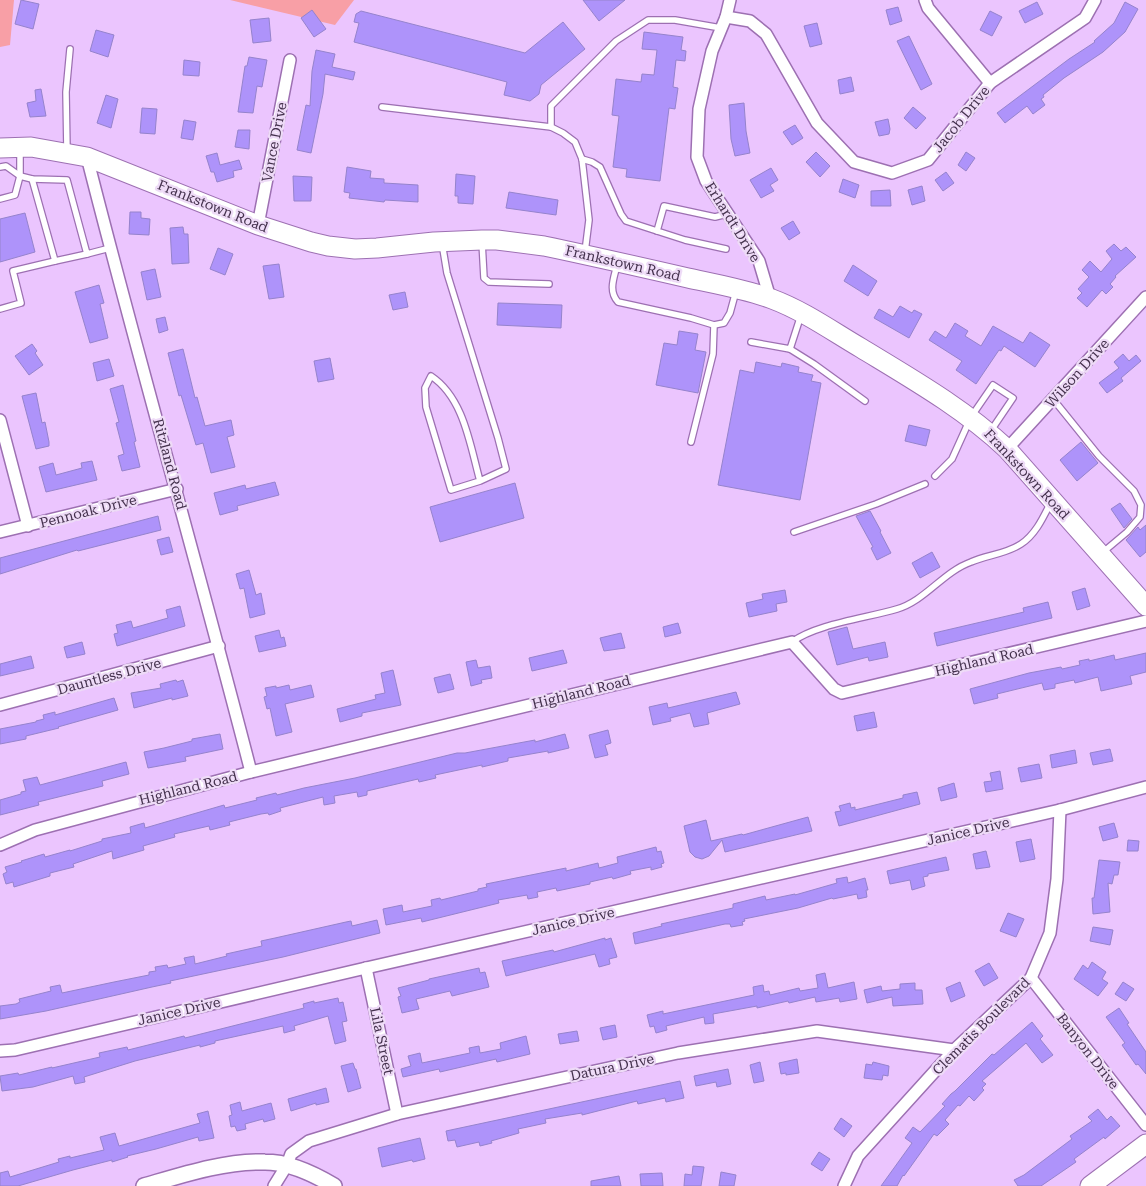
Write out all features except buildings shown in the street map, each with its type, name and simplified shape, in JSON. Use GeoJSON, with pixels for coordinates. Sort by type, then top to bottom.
{"type":"FeatureCollection","features":[{"type":"Feature","properties":{"kind":"main road","name":"Frankstown Road"},"geometry":{"type":"LineString","coordinates":[[0,148],[31,147],[87,157],[258,225],[311,242],[355,249],[442,241],[482,240],[530,244],[617,262],[770,298],[802,313],[896,369],[971,417],[1007,448],[1146,606]]}},
{"type":"Feature","properties":{"kind":"main road"},"geometry":{"type":"LineString","coordinates":[[1090,1186],[1146,1144]]}},
{"type":"Feature","properties":{"kind":"street","name":"Erhardt Drive"},"geometry":{"type":"LineString","coordinates":[[730,0],[712,51],[699,109],[697,157],[706,181],[759,261],[770,298]]}},
{"type":"Feature","properties":{"kind":"street"},"geometry":{"type":"LineString","coordinates":[[925,0],[928,8],[990,83]]}},
{"type":"Feature","properties":{"kind":"street","name":"Jacob Drive"},"geometry":{"type":"LineString","coordinates":[[723,23],[750,21],[766,34],[817,123],[854,162],[892,173],[928,160],[990,83],[1085,18],[1096,0]]}},
{"type":"Feature","properties":{"kind":"street","name":"Vance Drive"},"geometry":{"type":"LineString","coordinates":[[258,225],[290,60]]}},
{"type":"Feature","properties":{"kind":"street","name":"Ritzland Road"},"geometry":{"type":"LineString","coordinates":[[87,157],[110,248],[219,646],[251,772]]}},
{"type":"Feature","properties":{"kind":"street","name":"Wilson Drive"},"geometry":{"type":"LineString","coordinates":[[1007,448],[1146,297]]}},
{"type":"Feature","properties":{"kind":"street"},"geometry":{"type":"LineString","coordinates":[[0,420],[28,526]]}},
{"type":"Feature","properties":{"kind":"street","name":"Pennoak Drive"},"geometry":{"type":"LineString","coordinates":[[0,532],[177,489]]}},
{"type":"Feature","properties":{"kind":"street","name":"Highland Road"},"geometry":{"type":"LineString","coordinates":[[0,845],[35,830],[127,803],[792,642],[834,689],[842,693],[1146,621]]}},
{"type":"Feature","properties":{"kind":"street","name":"Dauntless Drive"},"geometry":{"type":"LineString","coordinates":[[0,705],[219,646]]}},
{"type":"Feature","properties":{"kind":"street","name":"Janice Drive"},"geometry":{"type":"LineString","coordinates":[[0,1051],[25,1047],[1060,810],[1146,787]]}},
{"type":"Feature","properties":{"kind":"street","name":"Clematis Boulevard"},"geometry":{"type":"LineString","coordinates":[[844,1186],[858,1156],[954,1050],[1031,978],[1050,933],[1057,879],[1060,810]]}},
{"type":"Feature","properties":{"kind":"street","name":"Lila Street"},"geometry":{"type":"LineString","coordinates":[[366,968],[397,1114]]}},
{"type":"Feature","properties":{"kind":"street","name":"Banyon Drive"},"geometry":{"type":"LineString","coordinates":[[1031,978],[1146,1125]]}},
{"type":"Feature","properties":{"kind":"street","name":"Datura Drive"},"geometry":{"type":"LineString","coordinates":[[274,1186],[287,1165],[291,1154],[309,1141],[397,1114],[678,1053],[817,1031],[954,1050]]}},
{"type":"Feature","properties":{"kind":"street"},"geometry":{"type":"LineString","coordinates":[[144,1186],[210,1168],[266,1162],[287,1165],[334,1186]]}},
{"type":"Feature","properties":{"kind":"lane"},"geometry":{"type":"LineString","coordinates":[[551,127],[551,106],[616,41],[648,20],[723,23]]}},
{"type":"Feature","properties":{"kind":"lane"},"geometry":{"type":"LineString","coordinates":[[67,153],[66,92],[70,49]]}},
{"type":"Feature","properties":{"kind":"lane"},"geometry":{"type":"LineString","coordinates":[[382,107],[551,127],[563,133],[575,142],[582,159],[589,220],[584,255]]}},
{"type":"Feature","properties":{"kind":"lane"},"geometry":{"type":"LineString","coordinates":[[0,199],[15,195],[20,176],[20,147]]}},
{"type":"Feature","properties":{"kind":"lane"},"geometry":{"type":"LineString","coordinates":[[582,159],[600,167],[626,221],[685,240],[726,249]]}},
{"type":"Feature","properties":{"kind":"lane"},"geometry":{"type":"LineString","coordinates":[[0,167],[6,166],[20,176],[32,179],[67,180],[87,254]]}},
{"type":"Feature","properties":{"kind":"lane"},"geometry":{"type":"LineString","coordinates":[[32,179],[55,261]]}},
{"type":"Feature","properties":{"kind":"lane"},"geometry":{"type":"LineString","coordinates":[[657,230],[664,206],[715,217],[727,214]]}},
{"type":"Feature","properties":{"kind":"lane"},"geometry":{"type":"LineString","coordinates":[[482,240],[484,278],[489,282],[549,284]]}},
{"type":"Feature","properties":{"kind":"lane"},"geometry":{"type":"LineString","coordinates":[[442,241],[447,273],[506,469],[480,481],[451,490],[426,407],[425,388],[431,376],[439,381],[458,408],[480,481]]}},
{"type":"Feature","properties":{"kind":"lane"},"geometry":{"type":"LineString","coordinates":[[0,309],[21,303],[13,272],[110,248]]}},
{"type":"Feature","properties":{"kind":"lane"},"geometry":{"type":"LineString","coordinates":[[617,262],[612,288],[613,297],[618,302],[714,325],[724,322],[730,313],[736,289]]}},
{"type":"Feature","properties":{"kind":"lane"},"geometry":{"type":"LineString","coordinates":[[790,349],[802,313]]}},
{"type":"Feature","properties":{"kind":"lane"},"geometry":{"type":"LineString","coordinates":[[691,442],[713,354],[714,325]]}},
{"type":"Feature","properties":{"kind":"lane"},"geometry":{"type":"LineString","coordinates":[[751,342],[790,349],[865,401]]}},
{"type":"Feature","properties":{"kind":"lane"},"geometry":{"type":"LineString","coordinates":[[935,476],[952,459],[971,417],[993,384],[1014,398],[990,433]]}},
{"type":"Feature","properties":{"kind":"lane"},"geometry":{"type":"LineString","coordinates":[[1052,399],[1099,456],[1134,492],[1141,505],[1140,517],[1127,532],[1100,554]]}},
{"type":"Feature","properties":{"kind":"lane"},"geometry":{"type":"LineString","coordinates":[[794,532],[876,504],[925,484]]}},
{"type":"Feature","properties":{"kind":"lane"},"geometry":{"type":"LineString","coordinates":[[792,642],[801,635],[899,609],[917,598],[948,574],[969,562],[998,554],[1021,544],[1037,527],[1053,500]]}},
{"type":"Feature","properties":{"kind":"shaded area"},"geometry":{"type":"Polygon","coordinates":[[[0,0],[14,0],[10,45],[0,47],[0,0]]]}},
{"type":"Feature","properties":{"kind":"shaded area"},"geometry":{"type":"Polygon","coordinates":[[[230,0],[354,0],[335,25],[230,0]]]}}]}
